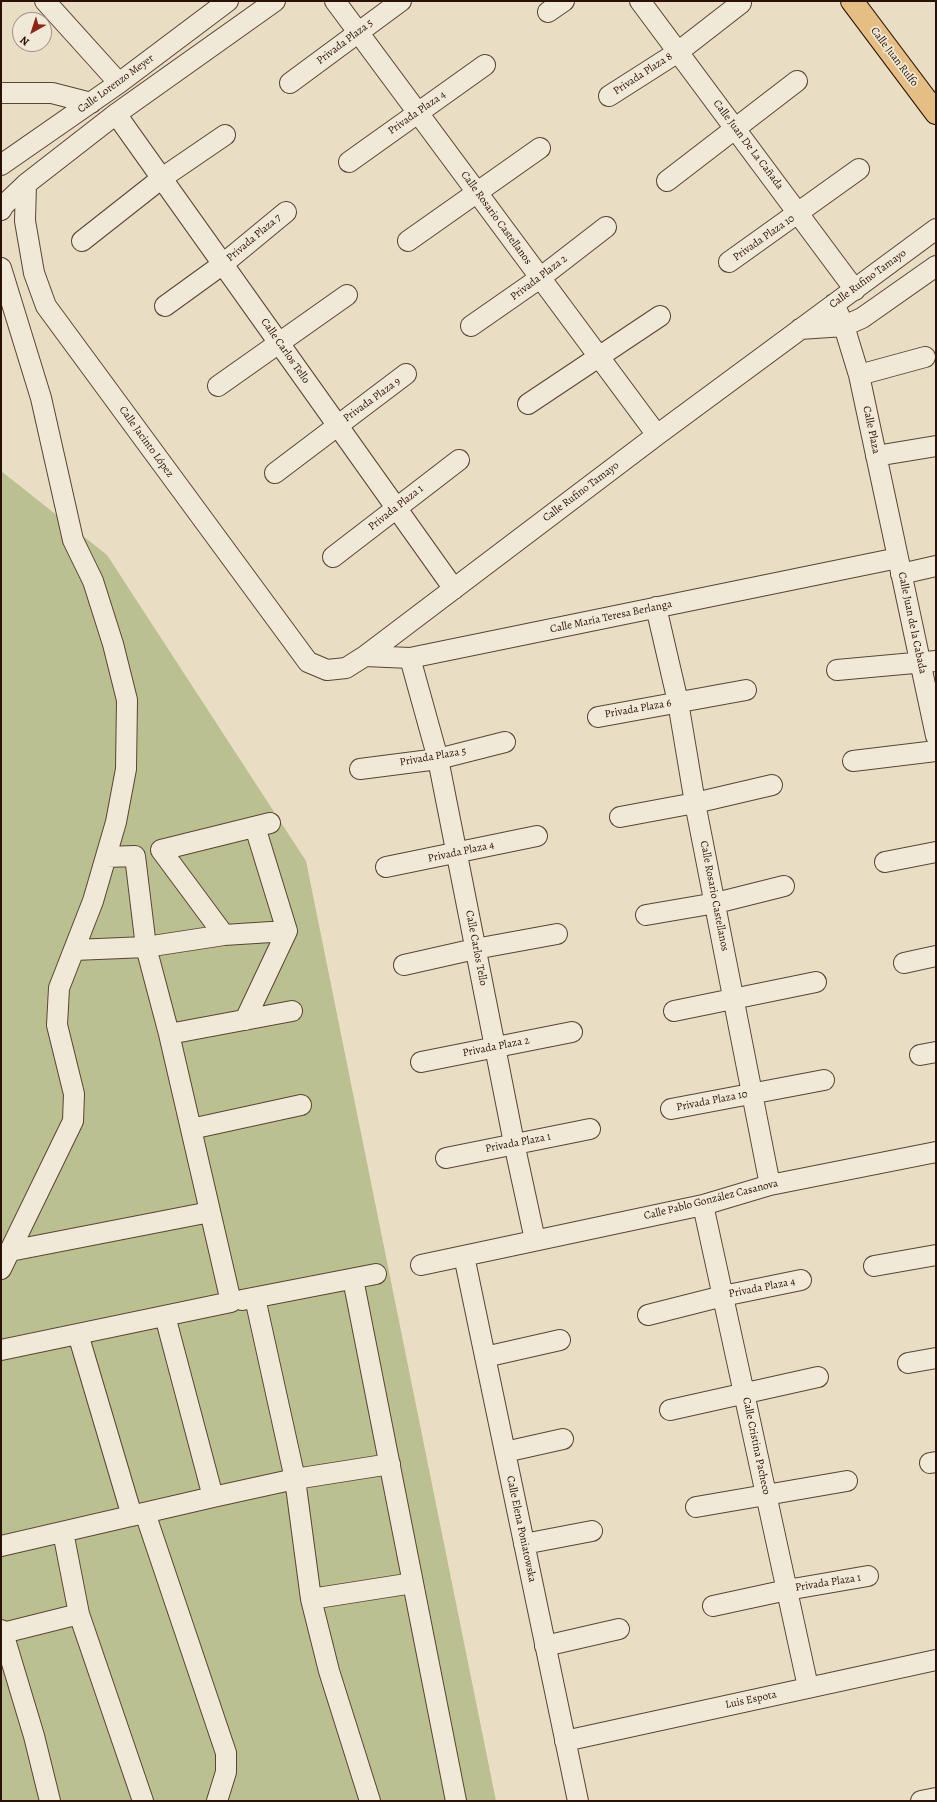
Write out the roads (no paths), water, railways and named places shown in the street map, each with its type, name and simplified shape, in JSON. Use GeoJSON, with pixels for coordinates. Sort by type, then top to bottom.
{"type":"FeatureCollection","features":[{"type":"Feature","properties":{"kind":"main road","name":"Calle Juan Rulfo"},"geometry":{"type":"LineString","coordinates":[[852,1],[933,103]]}},
{"type":"Feature","properties":{"kind":"street"},"geometry":{"type":"LineString","coordinates":[[45,1],[119,83]]}},
{"type":"Feature","properties":{"kind":"street"},"geometry":{"type":"LineString","coordinates":[[1,210],[4,205],[26,184],[116,114],[275,1]]}},
{"type":"Feature","properties":{"kind":"street","name":"Calle Rosario Castellanos"},"geometry":{"type":"LineString","coordinates":[[335,1],[657,435]]}},
{"type":"Feature","properties":{"kind":"street","name":"Privada Plaza 5"},"geometry":{"type":"LineString","coordinates":[[290,83],[401,1]]}},
{"type":"Feature","properties":{"kind":"street","name":"Calle Juan De La Cañada"},"geometry":{"type":"LineString","coordinates":[[640,1],[855,290]]}},
{"type":"Feature","properties":{"kind":"street","name":"Privada Plaza 8"},"geometry":{"type":"LineString","coordinates":[[609,96],[678,52],[741,3]]}},
{"type":"Feature","properties":{"kind":"street","name":"Calle Lorenzo Meyer"},"geometry":{"type":"LineString","coordinates":[[1,165],[119,83],[216,4]]}},
{"type":"Feature","properties":{"kind":"street","name":"Privada Plaza 4"},"geometry":{"type":"LineString","coordinates":[[349,162],[485,65]]}},
{"type":"Feature","properties":{"kind":"street"},"geometry":{"type":"LineString","coordinates":[[667,181],[797,81]]}},
{"type":"Feature","properties":{"kind":"street"},"geometry":{"type":"LineString","coordinates":[[1,93],[52,93],[90,103]]}},
{"type":"Feature","properties":{"kind":"street","name":"Calle Carlos Tello"},"geometry":{"type":"LineString","coordinates":[[116,114],[454,589]]}},
{"type":"Feature","properties":{"kind":"street"},"geometry":{"type":"LineString","coordinates":[[82,241],[162,178],[225,135]]}},
{"type":"Feature","properties":{"kind":"street"},"geometry":{"type":"LineString","coordinates":[[408,241],[540,148]]}},
{"type":"Feature","properties":{"kind":"street"},"geometry":{"type":"LineString","coordinates":[[798,214],[859,169]]}},
{"type":"Feature","properties":{"kind":"street","name":"Calle Jacinto López"},"geometry":{"type":"LineString","coordinates":[[26,184],[25,221],[34,273],[46,306],[308,662],[327,670],[346,668],[365,656]]}},
{"type":"Feature","properties":{"kind":"street","name":"Privada Plaza 7"},"geometry":{"type":"LineString","coordinates":[[223,264],[286,212]]}},
{"type":"Feature","properties":{"kind":"street","name":"Privada Plaza 10"},"geometry":{"type":"LineString","coordinates":[[729,262],[798,214]]}},
{"type":"Feature","properties":{"kind":"street","name":"Privada Plaza 2"},"geometry":{"type":"LineString","coordinates":[[471,326],[540,278],[606,227]]}},
{"type":"Feature","properties":{"kind":"street","name":"Calle Rufino Tamayo"},"geometry":{"type":"LineString","coordinates":[[365,656],[657,435],[936,229]]}},
{"type":"Feature","properties":{"kind":"street"},"geometry":{"type":"LineString","coordinates":[[166,306],[223,264]]}},
{"type":"Feature","properties":{"kind":"street","name":"Calle Rufino Tamayo"},"geometry":{"type":"LineString","coordinates":[[800,330],[844,326],[862,318],[936,266]]}},
{"type":"Feature","properties":{"kind":"street"},"geometry":{"type":"LineString","coordinates":[[1,268],[41,398],[73,540],[93,581],[113,644],[127,700],[126,769],[116,822],[93,901],[59,988],[57,1024],[74,1094],[73,1122],[1,1269]]}},
{"type":"Feature","properties":{"kind":"street"},"geometry":{"type":"LineString","coordinates":[[218,386],[280,344],[347,295]]}},
{"type":"Feature","properties":{"kind":"street","name":"Calle Plaza"},"geometry":{"type":"LineString","coordinates":[[834,304],[844,326],[859,375],[899,566]]}},
{"type":"Feature","properties":{"kind":"street"},"geometry":{"type":"LineString","coordinates":[[528,404],[660,316]]}},
{"type":"Feature","properties":{"kind":"street"},"geometry":{"type":"LineString","coordinates":[[859,375],[925,357]]}},
{"type":"Feature","properties":{"kind":"street","name":"Privada Plaza 9"},"geometry":{"type":"LineString","coordinates":[[338,425],[406,374]]}},
{"type":"Feature","properties":{"kind":"street"},"geometry":{"type":"LineString","coordinates":[[275,473],[338,425]]}},
{"type":"Feature","properties":{"kind":"street"},"geometry":{"type":"LineString","coordinates":[[876,456],[936,446]]}},
{"type":"Feature","properties":{"kind":"street","name":"Privada Plaza 1"},"geometry":{"type":"LineString","coordinates":[[333,556],[459,460]]}},
{"type":"Feature","properties":{"kind":"street","name":"Calle María Teresa Berlanga"},"geometry":{"type":"LineString","coordinates":[[365,656],[410,658],[656,607],[899,566],[936,566]]}},
{"type":"Feature","properties":{"kind":"street","name":"Calle Juan de la Cabada"},"geometry":{"type":"LineString","coordinates":[[899,566],[928,662],[936,736]]}},
{"type":"Feature","properties":{"kind":"street","name":"Calle Rosario Castellanos"},"geometry":{"type":"LineString","coordinates":[[656,607],[678,702],[695,803],[716,903],[770,1185]]}},
{"type":"Feature","properties":{"kind":"street","name":"Calle Carlos Tello"},"geometry":{"type":"LineString","coordinates":[[410,658],[438,759],[514,1143],[535,1240]]}},
{"type":"Feature","properties":{"kind":"street"},"geometry":{"type":"LineString","coordinates":[[837,670],[928,662]]}},
{"type":"Feature","properties":{"kind":"street"},"geometry":{"type":"LineString","coordinates":[[678,702],[746,690]]}},
{"type":"Feature","properties":{"kind":"street","name":"Privada Plaza 6"},"geometry":{"type":"LineString","coordinates":[[598,717],[678,702]]}},
{"type":"Feature","properties":{"kind":"street","name":"Privada Plaza 5"},"geometry":{"type":"LineString","coordinates":[[360,769],[438,759],[505,742]]}},
{"type":"Feature","properties":{"kind":"street"},"geometry":{"type":"LineString","coordinates":[[853,761],[936,751]]}},
{"type":"Feature","properties":{"kind":"street"},"geometry":{"type":"LineString","coordinates":[[620,817],[695,803],[772,785]]}},
{"type":"Feature","properties":{"kind":"street"},"geometry":{"type":"LineString","coordinates":[[106,857],[135,856],[263,825],[287,931],[245,1020]]}},
{"type":"Feature","properties":{"kind":"street","name":"Privada Plaza 4"},"geometry":{"type":"LineString","coordinates":[[386,867],[457,854],[537,836]]}},
{"type":"Feature","properties":{"kind":"street"},"geometry":{"type":"LineString","coordinates":[[161,850],[224,935]]}},
{"type":"Feature","properties":{"kind":"street"},"geometry":{"type":"LineString","coordinates":[[885,862],[936,852]]}},
{"type":"Feature","properties":{"kind":"street"},"geometry":{"type":"LineString","coordinates":[[135,856],[146,948],[169,1034],[232,1302]]}},
{"type":"Feature","properties":{"kind":"street"},"geometry":{"type":"LineString","coordinates":[[646,915],[716,903],[784,886]]}},
{"type":"Feature","properties":{"kind":"street"},"geometry":{"type":"LineString","coordinates":[[74,950],[146,948],[224,935],[287,931]]}},
{"type":"Feature","properties":{"kind":"street"},"geometry":{"type":"LineString","coordinates":[[404,965],[475,949],[557,934]]}},
{"type":"Feature","properties":{"kind":"street"},"geometry":{"type":"LineString","coordinates":[[904,963],[936,956]]}},
{"type":"Feature","properties":{"kind":"street"},"geometry":{"type":"LineString","coordinates":[[674,1011],[735,1000],[816,982]]}},
{"type":"Feature","properties":{"kind":"street"},"geometry":{"type":"LineString","coordinates":[[169,1034],[292,1011]]}},
{"type":"Feature","properties":{"kind":"street","name":"Privada Plaza 2"},"geometry":{"type":"LineString","coordinates":[[421,1062],[572,1032]]}},
{"type":"Feature","properties":{"kind":"street"},"geometry":{"type":"LineString","coordinates":[[753,1093],[824,1080]]}},
{"type":"Feature","properties":{"kind":"street","name":"Privada Plaza 10"},"geometry":{"type":"LineString","coordinates":[[671,1109],[753,1093]]}},
{"type":"Feature","properties":{"kind":"street"},"geometry":{"type":"LineString","coordinates":[[191,1129],[301,1105]]}},
{"type":"Feature","properties":{"kind":"street","name":"Privada Plaza 1"},"geometry":{"type":"LineString","coordinates":[[446,1158],[514,1143],[590,1129]]}},
{"type":"Feature","properties":{"kind":"street","name":"Calle Pablo González Casanova"},"geometry":{"type":"LineString","coordinates":[[421,1265],[703,1204],[770,1185],[936,1152]]}},
{"type":"Feature","properties":{"kind":"street","name":"Calle Cristina Pacheco"},"geometry":{"type":"LineString","coordinates":[[703,1204],[808,1688]]}},
{"type":"Feature","properties":{"kind":"street"},"geometry":{"type":"LineString","coordinates":[[10,1251],[210,1212]]}},
{"type":"Feature","properties":{"kind":"street"},"geometry":{"type":"LineString","coordinates":[[874,1266],[936,1255]]}},
{"type":"Feature","properties":{"kind":"street","name":"Calle Elena Poniatowska"},"geometry":{"type":"LineString","coordinates":[[464,1256],[578,1801]]}},
{"type":"Feature","properties":{"kind":"street"},"geometry":{"type":"LineString","coordinates":[[1,1350],[376,1274]]}},
{"type":"Feature","properties":{"kind":"street"},"geometry":{"type":"LineString","coordinates":[[353,1279],[456,1801]]}},
{"type":"Feature","properties":{"kind":"street","name":"Privada Plaza 4"},"geometry":{"type":"LineString","coordinates":[[723,1296],[801,1280]]}},
{"type":"Feature","properties":{"kind":"street"},"geometry":{"type":"LineString","coordinates":[[648,1315],[723,1296]]}},
{"type":"Feature","properties":{"kind":"street"},"geometry":{"type":"LineString","coordinates":[[255,1298],[294,1479],[311,1599],[329,1671],[370,1801]]}},
{"type":"Feature","properties":{"kind":"street"},"geometry":{"type":"LineString","coordinates":[[165,1316],[213,1497]]}},
{"type":"Feature","properties":{"kind":"street"},"geometry":{"type":"LineString","coordinates":[[78,1334],[138,1514],[226,1753],[226,1772],[217,1801]]}},
{"type":"Feature","properties":{"kind":"street"},"geometry":{"type":"LineString","coordinates":[[485,1357],[560,1340]]}},
{"type":"Feature","properties":{"kind":"street"},"geometry":{"type":"LineString","coordinates":[[908,1363],[936,1358]]}},
{"type":"Feature","properties":{"kind":"street"},"geometry":{"type":"LineString","coordinates":[[670,1410],[818,1377]]}},
{"type":"Feature","properties":{"kind":"street"},"geometry":{"type":"LineString","coordinates":[[505,1452],[563,1439]]}},
{"type":"Feature","properties":{"kind":"street"},"geometry":{"type":"LineString","coordinates":[[1,1546],[294,1479],[390,1464]]}},
{"type":"Feature","properties":{"kind":"street"},"geometry":{"type":"LineString","coordinates":[[696,1507],[847,1481]]}},
{"type":"Feature","properties":{"kind":"street"},"geometry":{"type":"LineString","coordinates":[[524,1544],[592,1531]]}},
{"type":"Feature","properties":{"kind":"street"},"geometry":{"type":"LineString","coordinates":[[63,1532],[79,1614],[143,1801]]}},
{"type":"Feature","properties":{"kind":"street","name":"Privada Plaza 1"},"geometry":{"type":"LineString","coordinates":[[787,1590],[868,1576]]}},
{"type":"Feature","properties":{"kind":"street"},"geometry":{"type":"LineString","coordinates":[[311,1599],[413,1583]]}},
{"type":"Feature","properties":{"kind":"street"},"geometry":{"type":"LineString","coordinates":[[713,1606],[787,1590]]}},
{"type":"Feature","properties":{"kind":"street"},"geometry":{"type":"LineString","coordinates":[[50,1801],[34,1736],[2,1632],[79,1614]]}},
{"type":"Feature","properties":{"kind":"street"},"geometry":{"type":"LineString","coordinates":[[545,1646],[619,1629]]}},
{"type":"Feature","properties":{"kind":"street","name":"Luis Espota"},"geometry":{"type":"LineString","coordinates":[[565,1741],[936,1660]]}},
{"type":"Feature","properties":{"kind":"street"},"geometry":{"type":"LineString","coordinates":[[921,1801],[936,1798]]}}]}
